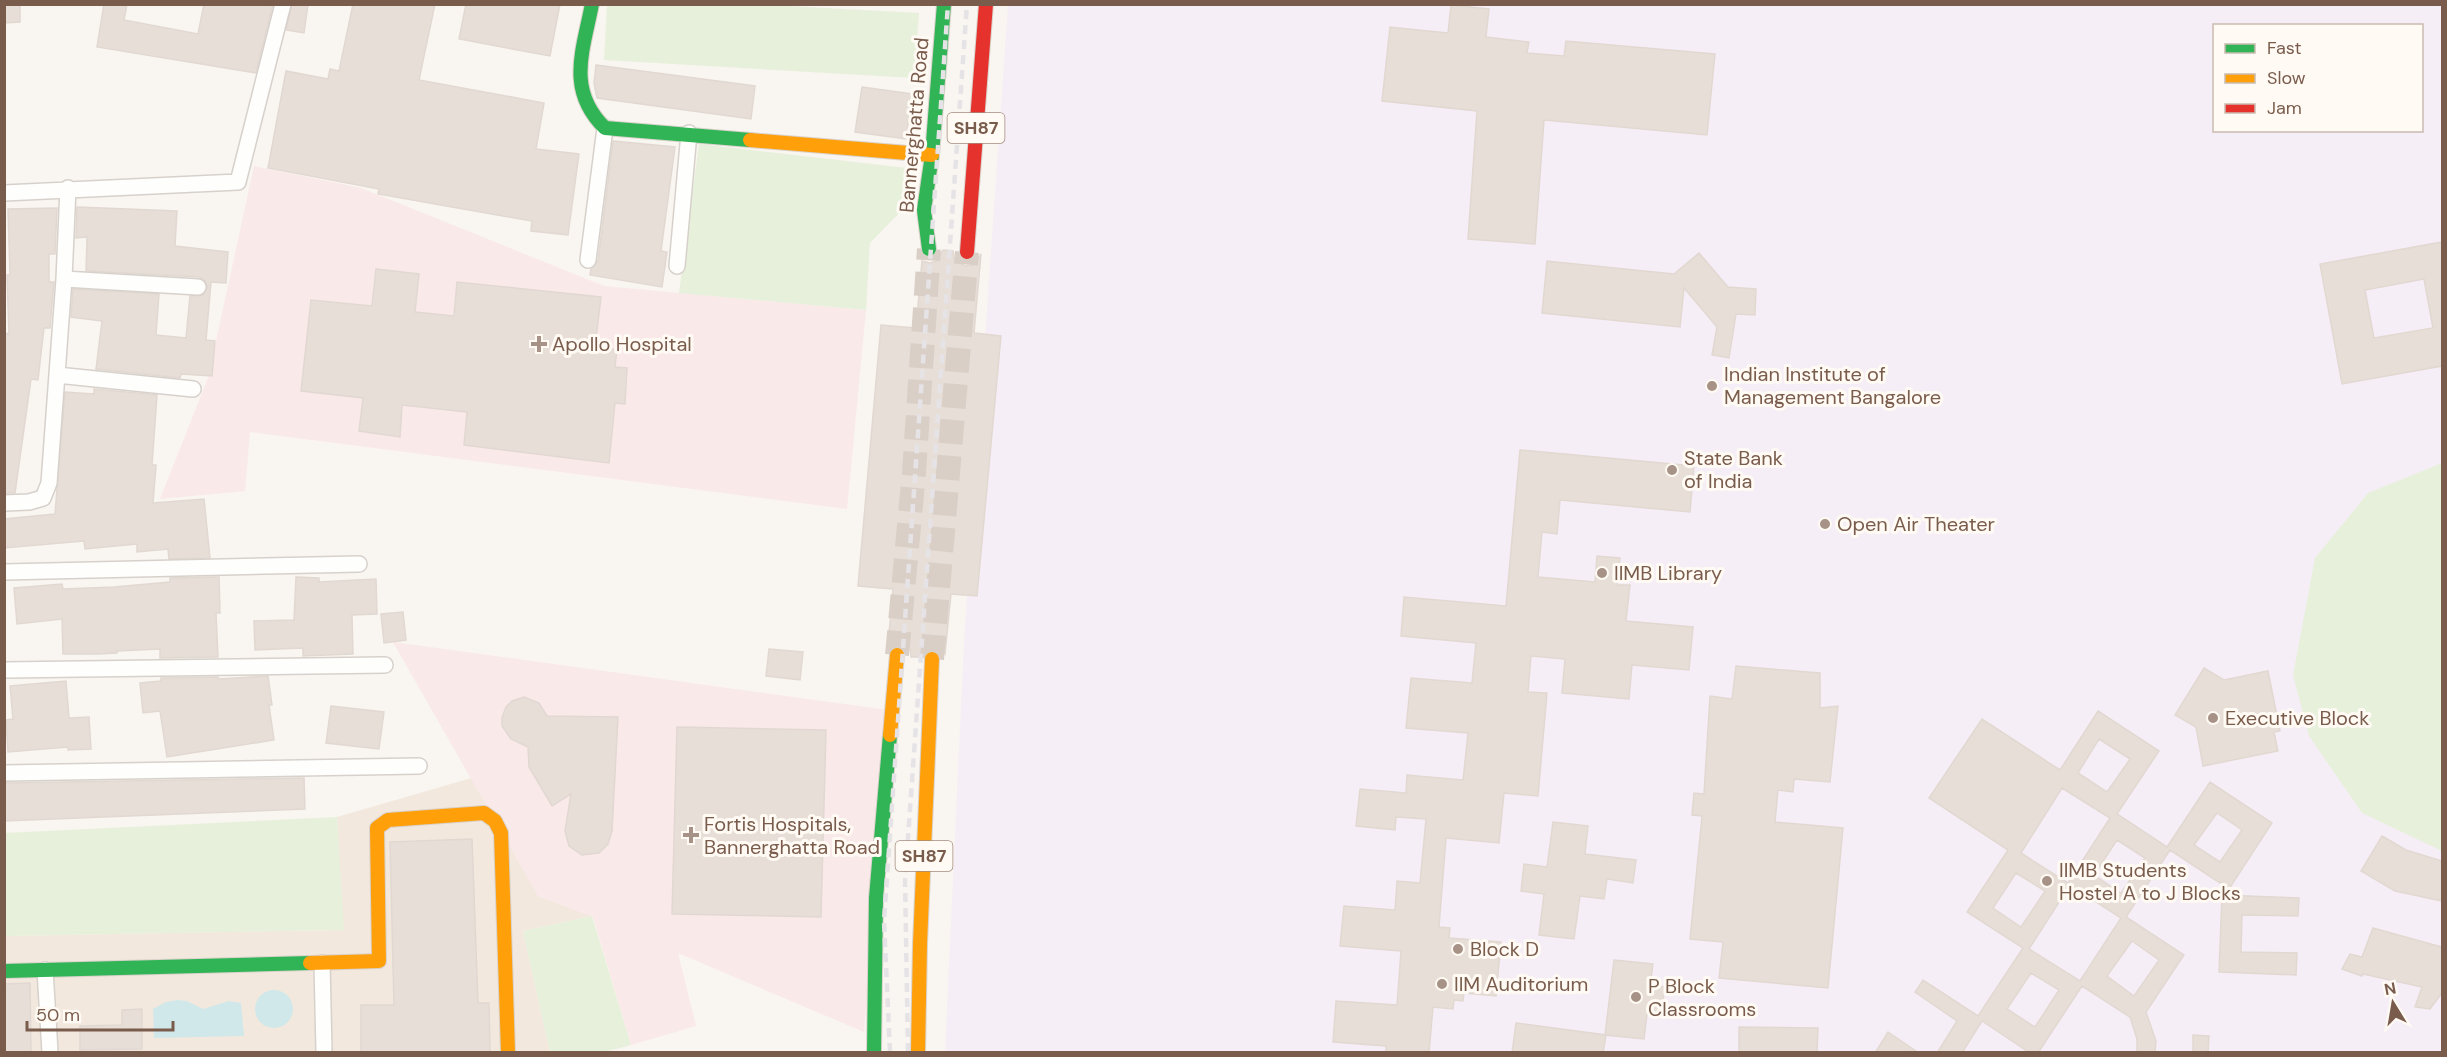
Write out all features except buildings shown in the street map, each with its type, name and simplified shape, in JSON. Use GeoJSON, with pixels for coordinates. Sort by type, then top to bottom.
{"type":"FeatureCollection","features":[{"type":"Feature","properties":{"kind":"street"},"geometry":{"type":"LineString","coordinates":[[4,193],[238,182],[283,4]]}},
{"type":"Feature","properties":{"kind":"street"},"geometry":{"type":"LineString","coordinates":[[592,4],[580,76],[582,101],[593,119],[605,128],[932,154]]}},
{"type":"Feature","properties":{"kind":"street","name":"Bannerghatta Road"},"geometry":{"type":"LineString","coordinates":[[929,249],[924,210],[932,154],[944,4]]}},
{"type":"Feature","properties":{"kind":"street","name":"SH87"},"geometry":{"type":"LineString","coordinates":[[967,252],[986,4]]}},
{"type":"Feature","properties":{"kind":"street"},"geometry":{"type":"LineString","coordinates":[[588,260],[605,128]]}},
{"type":"Feature","properties":{"kind":"street"},"geometry":{"type":"LineString","coordinates":[[676,266],[689,134]]}},
{"type":"Feature","properties":{"kind":"street"},"geometry":{"type":"LineString","coordinates":[[4,503],[29,502],[43,498],[48,483],[64,279],[68,189]]}},
{"type":"Feature","properties":{"kind":"street"},"geometry":{"type":"LineString","coordinates":[[64,279],[198,287]]}},
{"type":"Feature","properties":{"kind":"street"},"geometry":{"type":"LineString","coordinates":[[57,375],[193,389]]}},
{"type":"Feature","properties":{"kind":"street"},"geometry":{"type":"LineString","coordinates":[[4,572],[359,564]]}},
{"type":"Feature","properties":{"kind":"street","name":"SH87"},"geometry":{"type":"LineString","coordinates":[[874,1053],[876,898],[897,655]]}},
{"type":"Feature","properties":{"kind":"street","name":"SH87"},"geometry":{"type":"LineString","coordinates":[[918,1053],[920,944],[932,659]]}},
{"type":"Feature","properties":{"kind":"street"},"geometry":{"type":"LineString","coordinates":[[4,670],[385,665]]}},
{"type":"Feature","properties":{"kind":"street"},"geometry":{"type":"LineString","coordinates":[[4,773],[419,766]]}},
{"type":"Feature","properties":{"kind":"street"},"geometry":{"type":"LineString","coordinates":[[4,971],[379,961],[377,828],[388,820],[484,813],[492,816],[498,823],[501,833],[508,1053]]}},
{"type":"Feature","properties":{"kind":"street"},"geometry":{"type":"LineString","coordinates":[[322,963],[324,1053]]}},
{"type":"Feature","properties":{"kind":"street"},"geometry":{"type":"LineString","coordinates":[[45,970],[50,1053]]}},
{"type":"Feature","properties":{"kind":"shaded area","name":"Indian Institute of Management Bangalore"},"geometry":{"type":"Polygon","coordinates":[[[1008,5],[2442,5],[2442,1052],[945,1052],[964,642],[1008,5]]]}},
{"type":"Feature","properties":{"kind":"shaded area","name":"Apollo Hospital"},"geometry":{"type":"Polygon","coordinates":[[[254,166],[361,188],[604,286],[866,310],[847,509],[250,432],[245,491],[160,499],[208,378],[254,166]]]}},
{"type":"Feature","properties":{"kind":"shaded area","name":"Fortis Hospitals, Bannerghatta Road"},"geometry":{"type":"Polygon","coordinates":[[[393,642],[888,710],[864,1032],[678,953],[696,1026],[631,1045],[593,917],[538,896],[393,642]]]}},
{"type":"Feature","properties":{"kind":"shaded area"},"geometry":{"type":"Polygon","coordinates":[[[482,775],[538,896],[592,916],[523,931],[550,1052],[5,1052],[4,936],[343,930],[337,817],[482,775]]]}},
{"type":"Feature","properties":{"kind":"green space"},"geometry":{"type":"Polygon","coordinates":[[[607,5],[771,5],[919,13],[914,78],[604,60],[607,5]]]}},
{"type":"Feature","properties":{"kind":"green space"},"geometry":{"type":"Polygon","coordinates":[[[699,144],[907,168],[908,204],[870,243],[866,310],[679,293],[699,144]]]}},
{"type":"Feature","properties":{"kind":"green space"},"geometry":{"type":"Polygon","coordinates":[[[2442,463],[2442,851],[2362,813],[2309,736],[2293,675],[2315,558],[2368,493],[2442,463]]]}},
{"type":"Feature","properties":{"kind":"green space"},"geometry":{"type":"Polygon","coordinates":[[[337,817],[344,930],[5,936],[5,833],[337,817]]]}},
{"type":"Feature","properties":{"kind":"green space"},"geometry":{"type":"Polygon","coordinates":[[[592,916],[631,1045],[604,1052],[550,1052],[523,931],[592,916]]]}},
{"type":"Feature","properties":{"kind":"water"},"geometry":{"type":"Polygon","coordinates":[[[274,990],[287,996],[293,1009],[287,1022],[274,1028],[261,1022],[255,1009],[261,996],[274,990]]]}},
{"type":"Feature","properties":{"kind":"water"},"geometry":{"type":"Polygon","coordinates":[[[187,1001],[203,1009],[229,1001],[241,1003],[244,1036],[154,1038],[153,1009],[166,1002],[187,1001]]]}},
{"type":"Feature","properties":{"kind":"tunnel"},"geometry":{"type":"LineString","coordinates":[[897,655],[914,472],[929,249]]}},
{"type":"Feature","properties":{"kind":"tunnel"},"geometry":{"type":"LineString","coordinates":[[932,659],[967,252]]}},
{"type":"Feature","properties":{"kind":"railway"},"geometry":{"type":"LineString","coordinates":[[890,1052],[884,921],[948,4]]}},
{"type":"Feature","properties":{"kind":"railway"},"geometry":{"type":"LineString","coordinates":[[908,1052],[905,880],[967,4]]}},
{"type":"Feature","properties":{"kind":"traffic: fast"},"geometry":{"type":"LineString","coordinates":[[592,4],[582,54],[581,84],[585,99],[593,114],[605,128],[750,140]]}},
{"type":"Feature","properties":{"kind":"traffic: fast"},"geometry":{"type":"LineString","coordinates":[[929,249],[924,210],[932,155],[944,4]]}},
{"type":"Feature","properties":{"kind":"traffic: fast"},"geometry":{"type":"LineString","coordinates":[[874,1052],[876,898],[890,735]]}},
{"type":"Feature","properties":{"kind":"traffic: fast"},"geometry":{"type":"LineString","coordinates":[[4,971],[310,963]]}},
{"type":"Feature","properties":{"kind":"traffic: slow"},"geometry":{"type":"LineString","coordinates":[[750,140],[932,155]]}},
{"type":"Feature","properties":{"kind":"traffic: slow"},"geometry":{"type":"LineString","coordinates":[[890,735],[897,655]]}},
{"type":"Feature","properties":{"kind":"traffic: slow"},"geometry":{"type":"LineString","coordinates":[[918,1052],[920,944],[932,659]]}},
{"type":"Feature","properties":{"kind":"traffic: slow"},"geometry":{"type":"LineString","coordinates":[[310,963],[379,961],[377,828],[388,820],[484,813],[495,821],[501,833],[508,1052]]}},
{"type":"Feature","properties":{"kind":"traffic: jam"},"geometry":{"type":"LineString","coordinates":[[967,252],[986,4]]}},
{"type":"Feature","properties":{"kind":"place","name":"Apollo Hospital"},"geometry":{"type":"Point","coordinates":[539,344]}},
{"type":"Feature","properties":{"kind":"place","name":"Indian Institute of Management Bangalore"},"geometry":{"type":"Point","coordinates":[1712,386]}},
{"type":"Feature","properties":{"kind":"place","name":"State Bank of India"},"geometry":{"type":"Point","coordinates":[1672,470]}},
{"type":"Feature","properties":{"kind":"place","name":"Open Air Theater"},"geometry":{"type":"Point","coordinates":[1825,524]}},
{"type":"Feature","properties":{"kind":"place","name":"IIMB Library"},"geometry":{"type":"Point","coordinates":[1602,573]}},
{"type":"Feature","properties":{"kind":"place","name":"Executive Block"},"geometry":{"type":"Point","coordinates":[2213,718]}},
{"type":"Feature","properties":{"kind":"place","name":"Fortis Hospitals, Bannerghatta Road"},"geometry":{"type":"Point","coordinates":[691,835]}},
{"type":"Feature","properties":{"kind":"place","name":"IIMB Students Hostel A to J Blocks"},"geometry":{"type":"Point","coordinates":[2047,881]}},
{"type":"Feature","properties":{"kind":"place","name":"Block D"},"geometry":{"type":"Point","coordinates":[1458,949]}},
{"type":"Feature","properties":{"kind":"place","name":"IIM Auditorium"},"geometry":{"type":"Point","coordinates":[1442,984]}},
{"type":"Feature","properties":{"kind":"place","name":"P Block Classrooms"},"geometry":{"type":"Point","coordinates":[1636,997]}}]}
